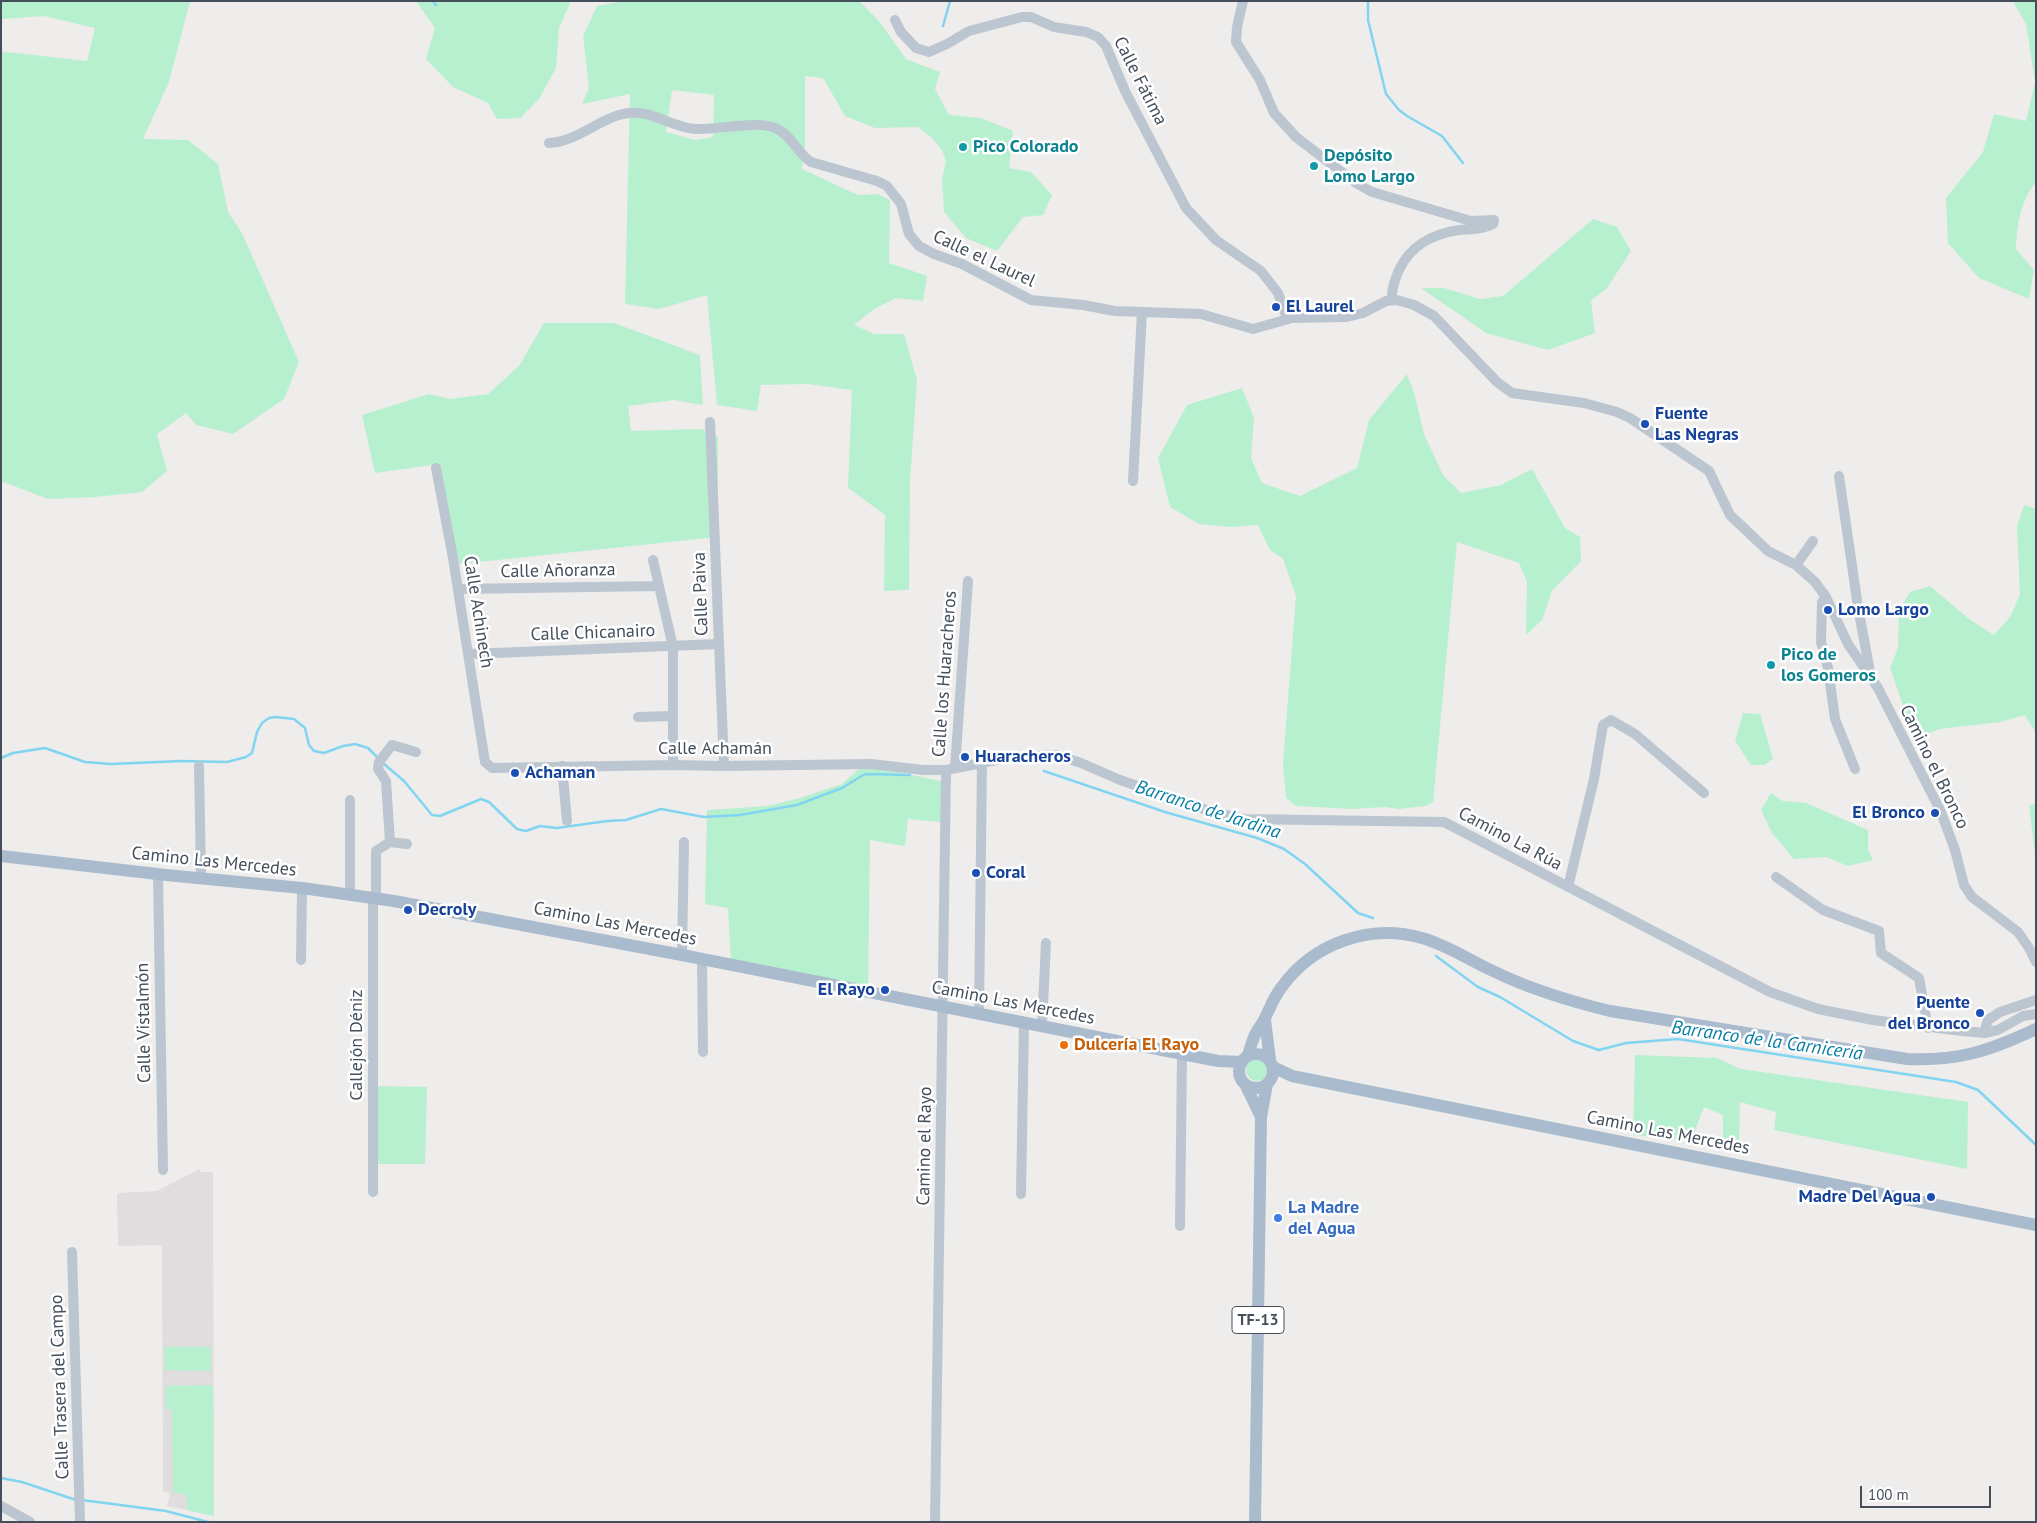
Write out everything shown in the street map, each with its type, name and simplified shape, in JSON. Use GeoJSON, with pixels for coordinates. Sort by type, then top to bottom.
{"type":"FeatureCollection","features":[{"type":"Feature","properties":{"kind":"main road","name":"Camino Las Mercedes"},"geometry":{"type":"LineString","coordinates":[[1,856],[350,894],[682,955],[1218,1061],[1245,1059]]}},
{"type":"Feature","properties":{"kind":"main road","name":"TF-13"},"geometry":{"type":"LineString","coordinates":[[1261,1117],[1239,1072],[1257,1031],[1265,1020],[1281,988],[1296,969],[1312,956],[1333,944],[1355,936],[1380,933],[1406,934],[1430,941],[1533,988],[1574,1002],[1610,1011],[1907,1059],[1933,1060],[1961,1057],[2001,1046],[2036,1029]]}},
{"type":"Feature","properties":{"kind":"main road","name":"TF-13"},"geometry":{"type":"LineString","coordinates":[[1254,1522],[1261,1117],[1268,1083],[1273,1072],[1265,1020]]}},
{"type":"Feature","properties":{"kind":"main road"},"geometry":{"type":"LineString","coordinates":[[1245,1059],[1259,1054],[1271,1063]]}},
{"type":"Feature","properties":{"kind":"main road","name":"Camino Las Mercedes"},"geometry":{"type":"LineString","coordinates":[[1218,1061],[1243,1081]]}},
{"type":"Feature","properties":{"kind":"main road","name":"Camino Las Mercedes"},"geometry":{"type":"LineString","coordinates":[[1271,1063],[1292,1076],[2036,1225]]}},
{"type":"Feature","properties":{"kind":"main road","name":"Camino Las Mercedes"},"geometry":{"type":"LineString","coordinates":[[1268,1083],[1292,1076]]}},
{"type":"Feature","properties":{"kind":"main road"},"geometry":{"type":"LineString","coordinates":[[1243,1081],[1256,1088],[1268,1083]]}},
{"type":"Feature","properties":{"kind":"street"},"geometry":{"type":"LineString","coordinates":[[1243,1],[1237,27],[1236,42],[1260,80],[1278,119],[1296,137],[1356,183],[1380,195],[1415,203],[1465,220],[1476,222],[1494,220],[1493,224],[1484,228],[1450,232],[1426,239],[1416,245],[1402,264],[1393,288],[1392,300]]}},
{"type":"Feature","properties":{"kind":"street","name":"Calle Fátima"},"geometry":{"type":"LineString","coordinates":[[896,20],[901,32],[916,48],[929,52],[969,31],[1022,16],[1031,17],[1054,27],[1086,32],[1098,37],[1106,46],[1125,91],[1186,208],[1216,240],[1261,271],[1278,294],[1287,318]]}},
{"type":"Feature","properties":{"kind":"street","name":"Calle el Laurel"},"geometry":{"type":"LineString","coordinates":[[549,143],[560,143],[618,115],[636,112],[646,113],[680,126],[696,129],[771,126],[786,135],[811,162],[877,181],[892,190],[904,210],[912,240],[926,250],[962,264],[1031,300],[1082,305],[1115,311],[1201,314],[1253,329],[1263,328],[1287,318]]}},
{"type":"Feature","properties":{"kind":"street"},"geometry":{"type":"LineString","coordinates":[[1287,318],[1347,317],[1363,313],[1392,300],[1414,305],[1429,312],[1474,356],[1497,382],[1512,393],[1584,403],[1617,412],[1630,418],[1709,471],[1730,515],[1768,551],[1796,565],[1815,582],[1826,597],[1848,644],[1871,678]]}},
{"type":"Feature","properties":{"kind":"street"},"geometry":{"type":"LineString","coordinates":[[1133,482],[1142,312]]}},
{"type":"Feature","properties":{"kind":"street","name":"Calle Paiva"},"geometry":{"type":"LineString","coordinates":[[710,422],[724,766]]}},
{"type":"Feature","properties":{"kind":"street","name":"Calle Achinech"},"geometry":{"type":"LineString","coordinates":[[436,468],[469,654],[485,762]]}},
{"type":"Feature","properties":{"kind":"street"},"geometry":{"type":"LineString","coordinates":[[1839,476],[1858,607],[1871,678]]}},
{"type":"Feature","properties":{"kind":"street"},"geometry":{"type":"LineString","coordinates":[[1796,565],[1813,541]]}},
{"type":"Feature","properties":{"kind":"street"},"geometry":{"type":"LineString","coordinates":[[653,560],[673,647],[673,764]]}},
{"type":"Feature","properties":{"kind":"street","name":"Calle los Huaracheros"},"geometry":{"type":"LineString","coordinates":[[951,769],[968,582]]}},
{"type":"Feature","properties":{"kind":"street","name":"Calle Añoranza"},"geometry":{"type":"LineString","coordinates":[[458,589],[660,586]]}},
{"type":"Feature","properties":{"kind":"street"},"geometry":{"type":"LineString","coordinates":[[1826,597],[1822,602],[1821,642],[1828,668],[1835,719],[1855,769]]}},
{"type":"Feature","properties":{"kind":"street","name":"Calle Chicanairo"},"geometry":{"type":"LineString","coordinates":[[469,654],[719,644]]}},
{"type":"Feature","properties":{"kind":"street","name":"Camino el Bronco"},"geometry":{"type":"LineString","coordinates":[[1871,678],[1941,812],[1955,850],[1964,885],[1972,898],[2018,932],[2036,962]]}},
{"type":"Feature","properties":{"kind":"street"},"geometry":{"type":"LineString","coordinates":[[638,717],[672,716]]}},
{"type":"Feature","properties":{"kind":"street"},"geometry":{"type":"LineString","coordinates":[[1568,887],[1594,779],[1603,725],[1611,720],[1635,734],[1704,793]]}},
{"type":"Feature","properties":{"kind":"street"},"geometry":{"type":"LineString","coordinates":[[406,844],[390,842],[386,781],[378,769],[381,760],[392,745],[416,752]]}},
{"type":"Feature","properties":{"kind":"street","name":"Camino La Rúa"},"geometry":{"type":"LineString","coordinates":[[951,769],[1007,758],[1057,755],[1120,780],[1212,812],[1244,819],[1444,822],[1770,992],[1818,1009],[1928,1028],[1984,1032],[1998,1030],[2023,1016],[2036,1014]]}},
{"type":"Feature","properties":{"kind":"street","name":"Calle Achamán"},"geometry":{"type":"LineString","coordinates":[[485,762],[492,768],[673,764],[724,766],[871,764],[923,770],[951,769]]}},
{"type":"Feature","properties":{"kind":"street"},"geometry":{"type":"LineString","coordinates":[[979,1014],[982,762]]}},
{"type":"Feature","properties":{"kind":"street"},"geometry":{"type":"LineString","coordinates":[[199,766],[201,878]]}},
{"type":"Feature","properties":{"kind":"street"},"geometry":{"type":"LineString","coordinates":[[562,766],[567,821]]}},
{"type":"Feature","properties":{"kind":"street","name":"Camino el Rayo"},"geometry":{"type":"LineString","coordinates":[[935,1522],[942,1007],[951,769]]}},
{"type":"Feature","properties":{"kind":"street"},"geometry":{"type":"LineString","coordinates":[[350,800],[350,894]]}},
{"type":"Feature","properties":{"kind":"street","name":"Callejón Déniz"},"geometry":{"type":"LineString","coordinates":[[373,1192],[374,898],[376,851],[390,842]]}},
{"type":"Feature","properties":{"kind":"street"},"geometry":{"type":"LineString","coordinates":[[682,955],[684,842]]}},
{"type":"Feature","properties":{"kind":"street","name":"Calle Vistalmón"},"geometry":{"type":"LineString","coordinates":[[158,874],[163,1170]]}},
{"type":"Feature","properties":{"kind":"street"},"geometry":{"type":"LineString","coordinates":[[1776,878],[1823,910],[1880,931],[1881,953],[1919,978],[1928,1028]]}},
{"type":"Feature","properties":{"kind":"street"},"geometry":{"type":"LineString","coordinates":[[301,960],[302,888]]}},
{"type":"Feature","properties":{"kind":"street"},"geometry":{"type":"LineString","coordinates":[[1042,1026],[1046,943]]}},
{"type":"Feature","properties":{"kind":"street"},"geometry":{"type":"LineString","coordinates":[[702,959],[703,1052]]}},
{"type":"Feature","properties":{"kind":"street"},"geometry":{"type":"LineString","coordinates":[[1984,1032],[1988,1020],[2000,1012],[2036,1000]]}},
{"type":"Feature","properties":{"kind":"street"},"geometry":{"type":"LineString","coordinates":[[1020,1194],[1024,1023]]}},
{"type":"Feature","properties":{"kind":"street"},"geometry":{"type":"LineString","coordinates":[[1180,1226],[1182,1054]]}},
{"type":"Feature","properties":{"kind":"street","name":"Calle Trasera del Campo"},"geometry":{"type":"LineString","coordinates":[[72,1252],[80,1522]]}},
{"type":"Feature","properties":{"kind":"street"},"geometry":{"type":"LineString","coordinates":[[1,1506],[30,1522]]}},
{"type":"Feature","properties":{"kind":"shaded area"},"geometry":{"type":"Polygon","coordinates":[[[200,1169],[200,1172],[213,1172],[214,1516],[167,1506],[170,1493],[163,1491],[162,1245],[118,1246],[117,1193],[157,1191],[200,1169]]]}},
{"type":"Feature","properties":{"kind":"green space"},"geometry":{"type":"Polygon","coordinates":[[[1,1],[190,1],[169,82],[143,139],[188,140],[218,164],[228,212],[242,233],[299,362],[284,399],[233,434],[196,425],[186,413],[157,434],[167,471],[142,492],[48,499],[1,481],[1,53],[87,61],[95,28],[44,16],[1,19],[1,1]]]}},
{"type":"Feature","properties":{"kind":"green space"},"geometry":{"type":"Polygon","coordinates":[[[416,1],[571,1],[559,28],[556,68],[539,99],[520,118],[497,119],[488,103],[453,87],[426,59],[435,28],[416,1]]]}},
{"type":"Feature","properties":{"kind":"green space"},"geometry":{"type":"Polygon","coordinates":[[[624,1],[859,1],[879,21],[906,59],[940,72],[935,89],[949,115],[981,118],[1013,131],[1009,168],[1031,172],[1052,195],[1043,215],[1023,217],[997,251],[966,238],[944,212],[942,179],[946,161],[942,150],[933,139],[918,127],[875,128],[845,116],[823,78],[805,76],[805,146],[802,169],[858,195],[877,194],[890,200],[889,263],[927,276],[923,301],[896,298],[874,309],[854,325],[874,334],[904,334],[917,380],[910,481],[909,590],[884,591],[885,515],[848,488],[852,390],[808,384],[761,385],[757,411],[717,405],[707,295],[659,309],[625,304],[630,94],[582,104],[589,88],[583,36],[597,6],[624,1]],[[672,90],[666,132],[695,140],[713,137],[714,95],[672,90]]]}},
{"type":"Feature","properties":{"kind":"green space"},"geometry":{"type":"Polygon","coordinates":[[[2013,1],[2036,1],[2036,182],[2026,198],[2020,214],[2016,249],[2034,270],[2029,299],[1979,278],[1948,243],[1946,198],[1983,152],[1994,114],[2026,121],[2035,82],[2026,24],[2013,1]]]}},
{"type":"Feature","properties":{"kind":"green space"},"geometry":{"type":"Polygon","coordinates":[[[1593,219],[1617,227],[1631,251],[1607,288],[1591,301],[1595,333],[1548,350],[1486,333],[1421,288],[1444,288],[1480,299],[1503,296],[1593,219]]]}},
{"type":"Feature","properties":{"kind":"green space"},"geometry":{"type":"Polygon","coordinates":[[[544,323],[614,323],[700,355],[703,405],[674,400],[628,406],[631,431],[701,429],[718,437],[718,537],[459,564],[439,464],[375,473],[362,415],[429,394],[450,399],[488,394],[519,366],[544,323]]]}},
{"type":"Feature","properties":{"kind":"green space"},"geometry":{"type":"Polygon","coordinates":[[[1407,374],[1414,392],[1424,434],[1443,475],[1461,493],[1501,485],[1532,469],[1565,528],[1580,537],[1581,561],[1552,591],[1542,620],[1526,635],[1527,582],[1519,563],[1457,542],[1433,802],[1425,806],[1399,809],[1384,807],[1352,809],[1296,806],[1286,798],[1283,763],[1296,596],[1283,559],[1270,550],[1258,525],[1231,527],[1199,524],[1170,507],[1158,458],[1187,405],[1242,388],[1254,418],[1251,458],[1262,483],[1300,496],[1357,468],[1369,420],[1407,374]]]}},
{"type":"Feature","properties":{"kind":"green space"},"geometry":{"type":"Polygon","coordinates":[[[2024,505],[2036,509],[2036,733],[2025,715],[2000,722],[1940,729],[1922,735],[1905,711],[1890,668],[1898,648],[1899,610],[1910,592],[1930,586],[1969,619],[1994,635],[2010,617],[2020,595],[2017,526],[2024,505]]]}},
{"type":"Feature","properties":{"kind":"green space"},"geometry":{"type":"Polygon","coordinates":[[[1743,713],[1760,714],[1773,759],[1764,765],[1751,765],[1735,741],[1743,713]]]}},
{"type":"Feature","properties":{"kind":"green space"},"geometry":{"type":"Polygon","coordinates":[[[873,767],[950,783],[949,823],[908,819],[905,846],[870,840],[868,987],[731,961],[728,908],[705,904],[707,810],[767,806],[800,798],[842,784],[860,768],[873,767]]]}},
{"type":"Feature","properties":{"kind":"green space"},"geometry":{"type":"Polygon","coordinates":[[[1771,793],[1783,801],[1806,803],[1868,830],[1868,849],[1873,860],[1848,866],[1826,857],[1794,859],[1772,833],[1761,810],[1771,793]]]}},
{"type":"Feature","properties":{"kind":"green space"},"geometry":{"type":"Polygon","coordinates":[[[2036,804],[2036,863],[2029,805],[2036,804]]]}},
{"type":"Feature","properties":{"kind":"green space"},"geometry":{"type":"Polygon","coordinates":[[[1635,1055],[1717,1058],[1741,1069],[1968,1102],[1967,1169],[1774,1130],[1776,1112],[1740,1102],[1739,1147],[1723,1141],[1723,1115],[1704,1107],[1691,1141],[1633,1135],[1635,1055]]]}},
{"type":"Feature","properties":{"kind":"green space"},"geometry":{"type":"Polygon","coordinates":[[[1257,1059],[1265,1062],[1268,1070],[1265,1078],[1257,1081],[1249,1078],[1246,1070],[1249,1062],[1257,1059]]]}},
{"type":"Feature","properties":{"kind":"green space"},"geometry":{"type":"Polygon","coordinates":[[[372,1086],[427,1087],[425,1164],[376,1164],[372,1086]]]}},
{"type":"Feature","properties":{"kind":"green space"},"geometry":{"type":"Polygon","coordinates":[[[164,1347],[211,1347],[211,1371],[165,1370],[164,1347]]]}},
{"type":"Feature","properties":{"kind":"green space"},"geometry":{"type":"Polygon","coordinates":[[[213,1385],[214,1516],[187,1510],[186,1495],[173,1492],[172,1410],[166,1409],[166,1386],[213,1385]]]}},
{"type":"Feature","properties":{"kind":"waterway"},"geometry":{"type":"LineString","coordinates":[[433,1],[436,5]]}},
{"type":"Feature","properties":{"kind":"waterway"},"geometry":{"type":"LineString","coordinates":[[943,26],[950,1]]}},
{"type":"Feature","properties":{"kind":"waterway"},"geometry":{"type":"LineString","coordinates":[[1368,1],[1368,20],[1386,94],[1399,110],[1442,136],[1463,163]]}},
{"type":"Feature","properties":{"kind":"waterway","name":"Barranco de Jardina"},"geometry":{"type":"LineString","coordinates":[[1,758],[13,753],[45,748],[85,762],[111,764],[181,761],[227,762],[246,757],[252,753],[257,732],[262,723],[269,718],[276,717],[294,719],[305,728],[309,745],[314,751],[324,753],[355,744],[368,748],[378,758]]}},
{"type":"Feature","properties":{"kind":"waterway","name":"Barranco de Jardina"},"geometry":{"type":"LineString","coordinates":[[383,763],[404,781],[432,815],[440,816],[481,799],[489,802],[517,829],[526,831],[540,826],[557,828],[626,820],[661,809],[704,817],[740,815],[797,805],[842,788],[865,774],[910,775]]}},
{"type":"Feature","properties":{"kind":"waterway","name":"Barranco de Jardina"},"geometry":{"type":"LineString","coordinates":[[1044,771],[1165,812],[1257,838],[1284,849],[1305,864],[1358,913],[1373,918]]}},
{"type":"Feature","properties":{"kind":"waterway","name":"Barranco de la Carnicería"},"geometry":{"type":"LineString","coordinates":[[1436,956],[1478,987],[1500,997],[1573,1041],[1599,1050],[1626,1043],[1678,1039],[1956,1082],[1978,1090],[2036,1145]]}},
{"type":"Feature","properties":{"kind":"waterway"},"geometry":{"type":"LineString","coordinates":[[1,1478],[22,1482],[76,1500]]}},
{"type":"Feature","properties":{"kind":"waterway"},"geometry":{"type":"LineString","coordinates":[[82,1500],[166,1511],[208,1522]]}},
{"type":"Feature","properties":{"kind":"place","name":"Pico Colorado"},"geometry":{"type":"Point","coordinates":[963,147]}},
{"type":"Feature","properties":{"kind":"place","name":"Depósito Lomo Largo"},"geometry":{"type":"Point","coordinates":[1314,166]}},
{"type":"Feature","properties":{"kind":"place","name":"El Laurel"},"geometry":{"type":"Point","coordinates":[1276,307]}},
{"type":"Feature","properties":{"kind":"place","name":"Fuente Las Negras"},"geometry":{"type":"Point","coordinates":[1645,424]}},
{"type":"Feature","properties":{"kind":"place","name":"Lomo Largo"},"geometry":{"type":"Point","coordinates":[1828,610]}},
{"type":"Feature","properties":{"kind":"place","name":"Pico de los Gomeros"},"geometry":{"type":"Point","coordinates":[1771,665]}},
{"type":"Feature","properties":{"kind":"place","name":"Huaracheros"},"geometry":{"type":"Point","coordinates":[965,757]}},
{"type":"Feature","properties":{"kind":"place","name":"Achaman"},"geometry":{"type":"Point","coordinates":[515,773]}},
{"type":"Feature","properties":{"kind":"place","name":"El Bronco"},"geometry":{"type":"Point","coordinates":[1935,813]}},
{"type":"Feature","properties":{"kind":"place","name":"Coral"},"geometry":{"type":"Point","coordinates":[976,873]}},
{"type":"Feature","properties":{"kind":"place","name":"Decroly"},"geometry":{"type":"Point","coordinates":[408,910]}},
{"type":"Feature","properties":{"kind":"place","name":"El Rayo"},"geometry":{"type":"Point","coordinates":[885,990]}},
{"type":"Feature","properties":{"kind":"place","name":"Puente del Bronco"},"geometry":{"type":"Point","coordinates":[1980,1013]}},
{"type":"Feature","properties":{"kind":"place","name":"Dulcería El Rayo"},"geometry":{"type":"Point","coordinates":[1064,1045]}},
{"type":"Feature","properties":{"kind":"place","name":"Madre Del Agua"},"geometry":{"type":"Point","coordinates":[1931,1197]}},
{"type":"Feature","properties":{"kind":"place","name":"La Madre del Agua"},"geometry":{"type":"Point","coordinates":[1278,1218]}}]}
